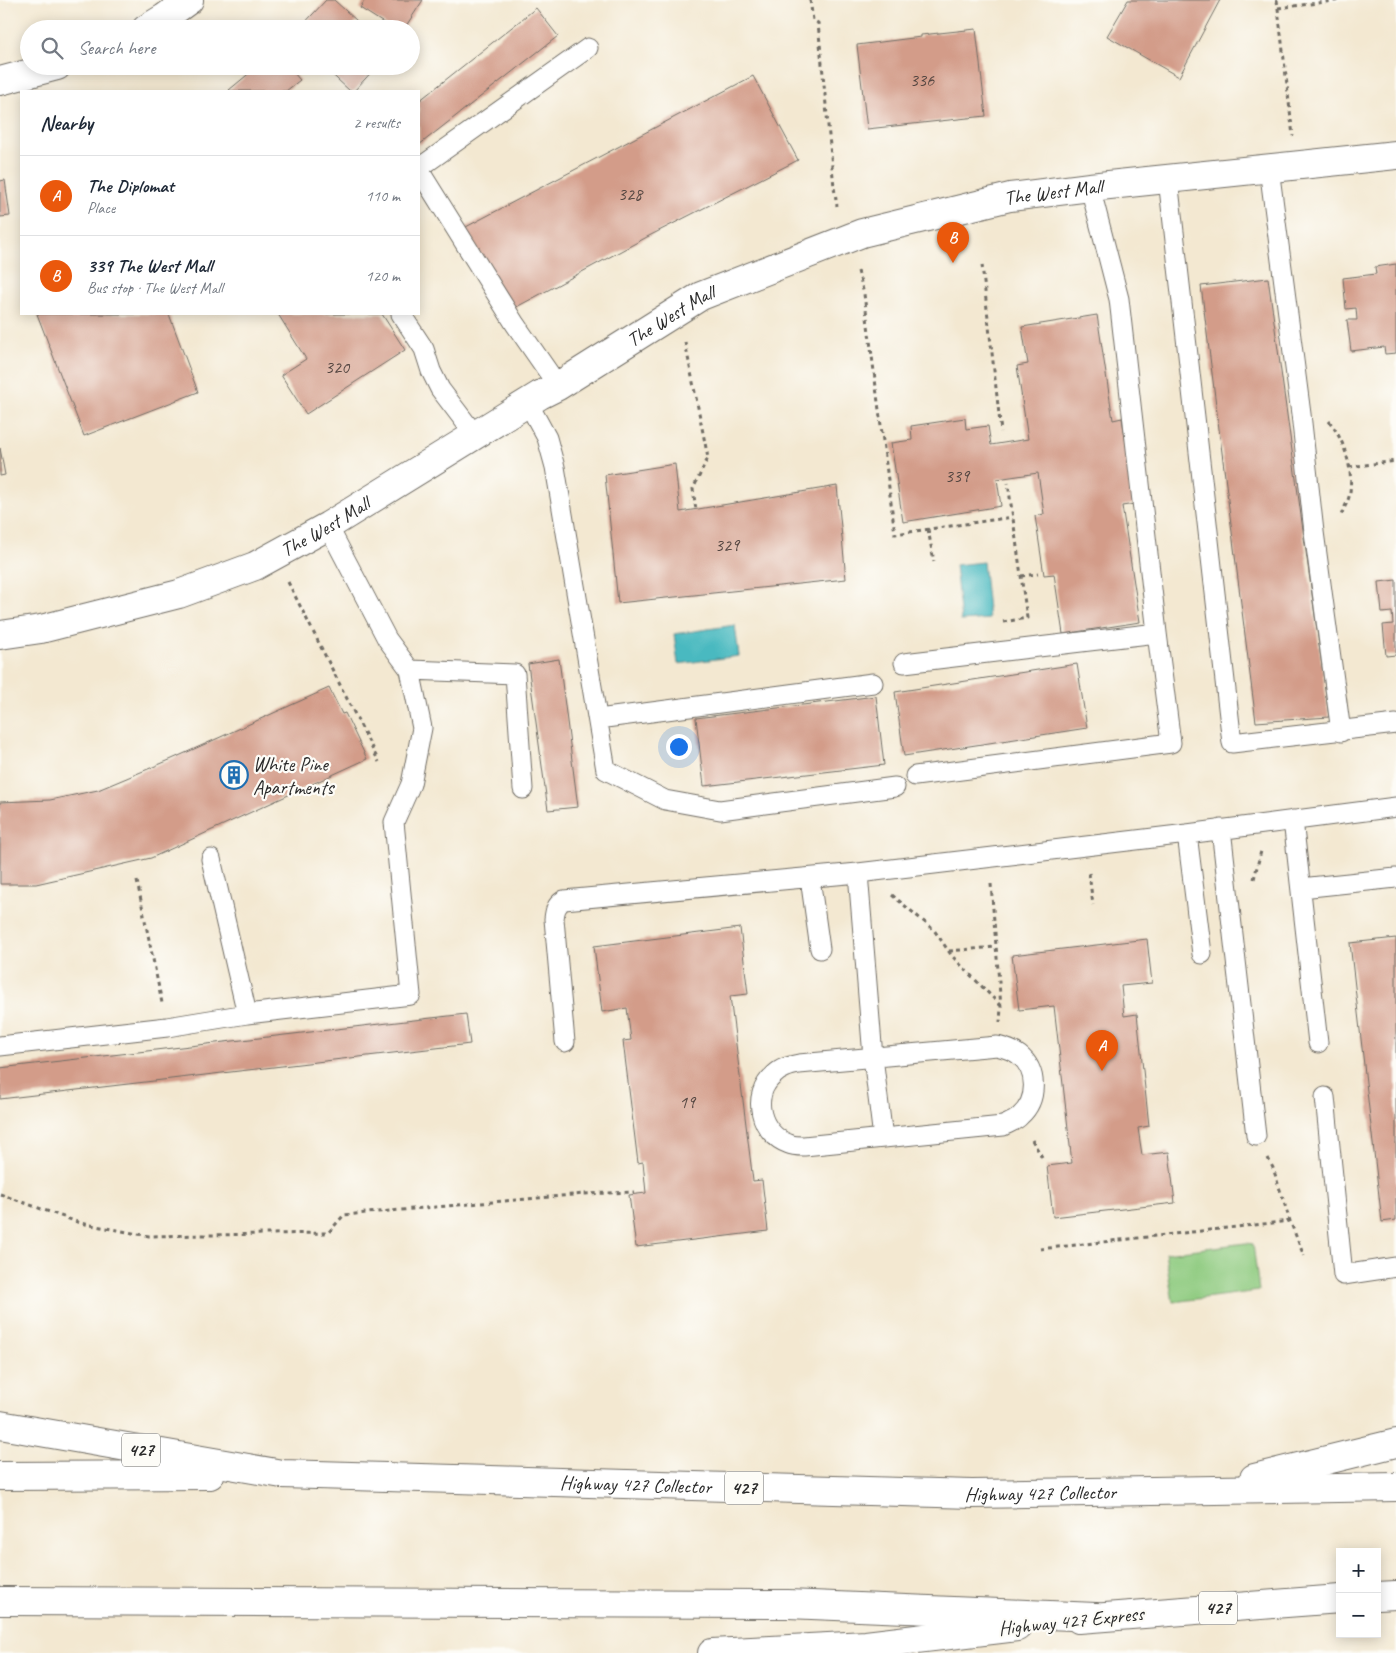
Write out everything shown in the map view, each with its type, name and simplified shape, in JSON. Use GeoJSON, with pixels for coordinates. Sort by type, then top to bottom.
{"type":"FeatureCollection","features":[{"type":"Feature","properties":{"kind":"main road"},"geometry":{"type":"LineString","coordinates":[[161,20],[189,0]]}},
{"type":"Feature","properties":{"kind":"main road"},"geometry":{"type":"LineString","coordinates":[[0,80],[20,75]]}},
{"type":"Feature","properties":{"kind":"main road","name":"The West Mall"},"geometry":{"type":"LineString","coordinates":[[0,635],[40,629],[179,594],[254,566],[328,526],[558,386],[701,296],[862,233],[1010,197],[1396,155]]}},
{"type":"Feature","properties":{"kind":"main road","name":"Highway 427 Collector"},"geometry":{"type":"LineString","coordinates":[[0,1425],[282,1474],[972,1494],[1396,1487]]}},
{"type":"Feature","properties":{"kind":"main road"},"geometry":{"type":"LineString","coordinates":[[1207,1490],[1396,1443]]}},
{"type":"Feature","properties":{"kind":"main road"},"geometry":{"type":"LineString","coordinates":[[0,1476],[282,1474]]}},
{"type":"Feature","properties":{"kind":"main road"},"geometry":{"type":"LineString","coordinates":[[1381,1596],[1396,1595]]}},
{"type":"Feature","properties":{"kind":"main road","name":"Highway 427 Express"},"geometry":{"type":"LineString","coordinates":[[712,1653],[866,1645],[1096,1617],[1336,1599]]}},
{"type":"Feature","properties":{"kind":"main road"},"geometry":{"type":"LineString","coordinates":[[0,1601],[788,1604],[1096,1617]]}},
{"type":"Feature","properties":{"kind":"lane"},"geometry":{"type":"LineString","coordinates":[[420,168],[588,48]]}},
{"type":"Feature","properties":{"kind":"lane"},"geometry":{"type":"LineString","coordinates":[[1269,168],[1341,732]]}},
{"type":"Feature","properties":{"kind":"lane"},"geometry":{"type":"LineString","coordinates":[[420,171],[518,328],[558,386]]}},
{"type":"Feature","properties":{"kind":"lane"},"geometry":{"type":"LineString","coordinates":[[1168,179],[1232,743],[1341,732],[1396,724]]}},
{"type":"Feature","properties":{"kind":"lane"},"geometry":{"type":"LineString","coordinates":[[915,776],[1171,743],[1119,299],[1090,187]]}},
{"type":"Feature","properties":{"kind":"lane"},"geometry":{"type":"LineString","coordinates":[[402,315],[424,349],[431,371],[440,389],[475,436]]}},
{"type":"Feature","properties":{"kind":"lane"},"geometry":{"type":"LineString","coordinates":[[528,403],[547,438],[555,467],[606,770],[665,800],[720,810],[895,787]]}},
{"type":"Feature","properties":{"kind":"lane"},"geometry":{"type":"LineString","coordinates":[[0,1046],[167,1027],[247,1014],[411,995],[394,822],[411,784],[422,728],[410,670],[387,639],[328,526]]}},
{"type":"Feature","properties":{"kind":"lane"},"geometry":{"type":"LineString","coordinates":[[904,664],[1157,633]]}},
{"type":"Feature","properties":{"kind":"lane"},"geometry":{"type":"LineString","coordinates":[[410,670],[515,674],[523,789]]}},
{"type":"Feature","properties":{"kind":"lane"},"geometry":{"type":"LineString","coordinates":[[598,719],[873,683]]}},
{"type":"Feature","properties":{"kind":"lane"},"geometry":{"type":"LineString","coordinates":[[565,1042],[554,919],[555,909],[564,900],[858,873],[1396,807]]}},
{"type":"Feature","properties":{"kind":"lane"},"geometry":{"type":"LineString","coordinates":[[1293,820],[1318,1043]]}},
{"type":"Feature","properties":{"kind":"lane"},"geometry":{"type":"LineString","coordinates":[[1221,829],[1256,1136]]}},
{"type":"Feature","properties":{"kind":"lane"},"geometry":{"type":"LineString","coordinates":[[1187,834],[1202,954]]}},
{"type":"Feature","properties":{"kind":"lane"},"geometry":{"type":"LineString","coordinates":[[211,858],[247,1014]]}},
{"type":"Feature","properties":{"kind":"lane"},"geometry":{"type":"LineString","coordinates":[[858,873],[873,1057],[883,1138]]}},
{"type":"Feature","properties":{"kind":"lane"},"geometry":{"type":"LineString","coordinates":[[810,878],[820,948]]}},
{"type":"Feature","properties":{"kind":"lane"},"geometry":{"type":"LineString","coordinates":[[1300,888],[1396,878]]}},
{"type":"Feature","properties":{"kind":"lane"},"geometry":{"type":"LineString","coordinates":[[998,1046],[1009,1049],[1019,1055],[1027,1064],[1032,1074],[1034,1087],[1032,1098],[1027,1109],[1019,1118],[1003,1126],[804,1146],[790,1145],[777,1138],[767,1128],[762,1115],[760,1101],[765,1087],[773,1075],[785,1067],[799,1064],[873,1057],[998,1046]]}},
{"type":"Feature","properties":{"kind":"lane"},"geometry":{"type":"LineString","coordinates":[[1325,1097],[1343,1275],[1396,1267]]}},
{"type":"Feature","properties":{"kind":"path"},"geometry":{"type":"LineString","coordinates":[[810,0],[813,20],[818,22],[837,206]]}},
{"type":"Feature","properties":{"kind":"path"},"geometry":{"type":"LineString","coordinates":[[1277,0],[1296,166]]}},
{"type":"Feature","properties":{"kind":"path"},"geometry":{"type":"LineString","coordinates":[[1278,8],[1341,0]]}},
{"type":"Feature","properties":{"kind":"path"},"geometry":{"type":"LineString","coordinates":[[982,265],[1001,432]]}},
{"type":"Feature","properties":{"kind":"path"},"geometry":{"type":"LineString","coordinates":[[858,271],[864,294],[895,534],[1013,517]]}},
{"type":"Feature","properties":{"kind":"path"},"geometry":{"type":"LineString","coordinates":[[678,310],[708,458],[693,489],[696,510]]}},
{"type":"Feature","properties":{"kind":"path"},"geometry":{"type":"LineString","coordinates":[[1301,414],[1315,412],[1328,420],[1341,438],[1349,467],[1350,492],[1338,522],[1331,530],[1314,532]]}},
{"type":"Feature","properties":{"kind":"path"},"geometry":{"type":"LineString","coordinates":[[1349,467],[1396,462]]}},
{"type":"Feature","properties":{"kind":"path"},"geometry":{"type":"LineString","coordinates":[[1003,622],[1027,618],[1008,483]]}},
{"type":"Feature","properties":{"kind":"path"},"geometry":{"type":"LineString","coordinates":[[928,529],[934,562]]}},
{"type":"Feature","properties":{"kind":"path"},"geometry":{"type":"LineString","coordinates":[[275,556],[379,762]]}},
{"type":"Feature","properties":{"kind":"path"},"geometry":{"type":"LineString","coordinates":[[1021,576],[1038,574]]}},
{"type":"Feature","properties":{"kind":"path"},"geometry":{"type":"LineString","coordinates":[[1088,867],[1093,905]]}},
{"type":"Feature","properties":{"kind":"path"},"geometry":{"type":"LineString","coordinates":[[990,878],[1001,1007],[998,1046]]}},
{"type":"Feature","properties":{"kind":"path"},"geometry":{"type":"LineString","coordinates":[[137,881],[167,1027]]}},
{"type":"Feature","properties":{"kind":"path"},"geometry":{"type":"LineString","coordinates":[[886,890],[934,930],[949,951],[1001,1007]]}},
{"type":"Feature","properties":{"kind":"path"},"geometry":{"type":"LineString","coordinates":[[949,951],[996,947]]}},
{"type":"Feature","properties":{"kind":"path"},"geometry":{"type":"LineString","coordinates":[[1256,1136],[1273,1168],[1290,1221],[1304,1256]]}},
{"type":"Feature","properties":{"kind":"path"},"geometry":{"type":"LineString","coordinates":[[0,1194],[80,1223],[149,1236],[328,1233],[344,1215],[584,1194],[634,1192]]}},
{"type":"Feature","properties":{"kind":"path"},"geometry":{"type":"LineString","coordinates":[[1040,1249],[1290,1221]]}},
{"type":"Feature","properties":{"kind":"green space"},"geometry":{"type":"Polygon","coordinates":[[[1246,1243],[1253,1244],[1259,1291],[1173,1302],[1165,1253],[1246,1243]]]}},
{"type":"Feature","properties":{"kind":"water"},"geometry":{"type":"Polygon","coordinates":[[[983,562],[989,619],[961,621],[955,565],[983,562]]]}},
{"type":"Feature","properties":{"kind":"water"},"geometry":{"type":"Polygon","coordinates":[[[735,625],[739,656],[678,664],[674,634],[735,625]]]}},
{"type":"Feature","properties":{"kind":"building"},"geometry":{"type":"Polygon","coordinates":[[[326,0],[334,0],[356,20],[307,20],[326,0]]]}},
{"type":"Feature","properties":{"kind":"building"},"geometry":{"type":"Polygon","coordinates":[[[365,0],[423,0],[410,20],[379,20],[360,8],[365,0]]]}},
{"type":"Feature","properties":{"kind":"building"},"geometry":{"type":"Polygon","coordinates":[[[1128,0],[1220,0],[1179,77],[1107,36],[1128,0]]]}},
{"type":"Feature","properties":{"kind":"building"},"geometry":{"type":"Polygon","coordinates":[[[536,8],[558,36],[420,144],[420,100],[536,8]]]}},
{"type":"Feature","properties":{"kind":"building"},"geometry":{"type":"Polygon","coordinates":[[[976,29],[986,116],[867,129],[857,45],[976,29]]]}},
{"type":"Feature","properties":{"kind":"building"},"geometry":{"type":"Polygon","coordinates":[[[247,75],[296,75],[300,80],[287,90],[229,90],[247,75]]]}},
{"type":"Feature","properties":{"kind":"building"},"geometry":{"type":"Polygon","coordinates":[[[333,75],[369,75],[355,90],[349,90],[333,75]]]}},
{"type":"Feature","properties":{"kind":"building"},"geometry":{"type":"Polygon","coordinates":[[[753,76],[798,160],[647,237],[509,311],[464,228],[753,76]]]}},
{"type":"Feature","properties":{"kind":"building"},"geometry":{"type":"Polygon","coordinates":[[[5,180],[10,216],[0,217],[0,181],[5,180]]]}},
{"type":"Feature","properties":{"kind":"building"},"geometry":{"type":"Polygon","coordinates":[[[1396,264],[1396,353],[1385,354],[1384,347],[1351,351],[1347,320],[1357,320],[1356,308],[1346,309],[1343,278],[1376,274],[1375,267],[1396,264]]]}},
{"type":"Feature","properties":{"kind":"building"},"geometry":{"type":"Polygon","coordinates":[[[1268,278],[1329,717],[1256,722],[1201,286],[1268,278]]]}},
{"type":"Feature","properties":{"kind":"building"},"geometry":{"type":"Polygon","coordinates":[[[37,315],[169,315],[198,392],[84,436],[37,315]]]}},
{"type":"Feature","properties":{"kind":"building"},"geometry":{"type":"Polygon","coordinates":[[[279,315],[383,315],[405,350],[306,414],[281,375],[306,359],[279,315]]]}},
{"type":"Feature","properties":{"kind":"building"},"geometry":{"type":"Polygon","coordinates":[[[1097,315],[1113,420],[1122,418],[1135,504],[1122,506],[1140,622],[1063,634],[1054,574],[1044,575],[1035,516],[1044,514],[1038,473],[997,479],[1001,506],[903,522],[891,443],[912,440],[911,426],[965,418],[966,429],[988,426],[991,445],[1028,439],[1017,366],[1028,364],[1022,327],[1097,315]]]}},
{"type":"Feature","properties":{"kind":"building"},"geometry":{"type":"Polygon","coordinates":[[[0,448],[5,475],[0,476],[0,448]]]}},
{"type":"Feature","properties":{"kind":"building"},"geometry":{"type":"Polygon","coordinates":[[[675,464],[680,512],[837,486],[846,579],[618,603],[605,475],[675,464]]]}},
{"type":"Feature","properties":{"kind":"building"},"geometry":{"type":"Polygon","coordinates":[[[1396,580],[1396,655],[1386,656],[1383,625],[1393,624],[1392,612],[1382,613],[1379,582],[1396,580]]]}},
{"type":"Feature","properties":{"kind":"building"},"geometry":{"type":"Polygon","coordinates":[[[559,659],[578,807],[548,810],[528,664],[559,659]]]}},
{"type":"Feature","properties":{"kind":"building"},"geometry":{"type":"Polygon","coordinates":[[[1077,664],[1087,728],[904,756],[895,692],[1077,664]]]}},
{"type":"Feature","properties":{"kind":"building","name":"White Pine Apartments"},"geometry":{"type":"Polygon","coordinates":[[[329,688],[342,714],[345,713],[367,759],[151,858],[36,884],[0,884],[0,802],[50,800],[98,790],[172,759],[329,688]]]}},
{"type":"Feature","properties":{"kind":"building"},"geometry":{"type":"Polygon","coordinates":[[[876,696],[884,765],[704,786],[696,718],[876,696]]]}},
{"type":"Feature","properties":{"kind":"building"},"geometry":{"type":"Polygon","coordinates":[[[740,928],[748,994],[730,996],[753,1181],[762,1180],[768,1231],[636,1247],[629,1195],[646,1193],[643,1162],[638,1163],[623,1041],[631,1040],[627,1008],[602,1012],[594,946],[740,928]]]}},
{"type":"Feature","properties":{"kind":"building"},"geometry":{"type":"Polygon","coordinates":[[[1396,938],[1396,1220],[1382,1222],[1350,943],[1396,938]]]}},
{"type":"Feature","properties":{"kind":"building"},"geometry":{"type":"Polygon","coordinates":[[[1147,939],[1152,983],[1121,986],[1124,1016],[1137,1014],[1149,1126],[1138,1128],[1142,1155],[1169,1152],[1175,1203],[1053,1217],[1047,1166],[1072,1163],[1054,1006],[1019,1010],[1012,955],[1147,939]]]}},
{"type":"Feature","properties":{"kind":"building"},"geometry":{"type":"Polygon","coordinates":[[[466,1014],[470,1044],[0,1099],[0,1068],[466,1014]]]}},
{"type":"Feature","properties":{"kind":"place","name":"339 The West Mall"},"geometry":{"type":"Point","coordinates":[953,263]}},
{"type":"Feature","properties":{"kind":"place","name":"White Pine Apartments"},"geometry":{"type":"Point","coordinates":[234,775]}},
{"type":"Feature","properties":{"kind":"place","name":"The Diplomat"},"geometry":{"type":"Point","coordinates":[1102,1071]}}]}
